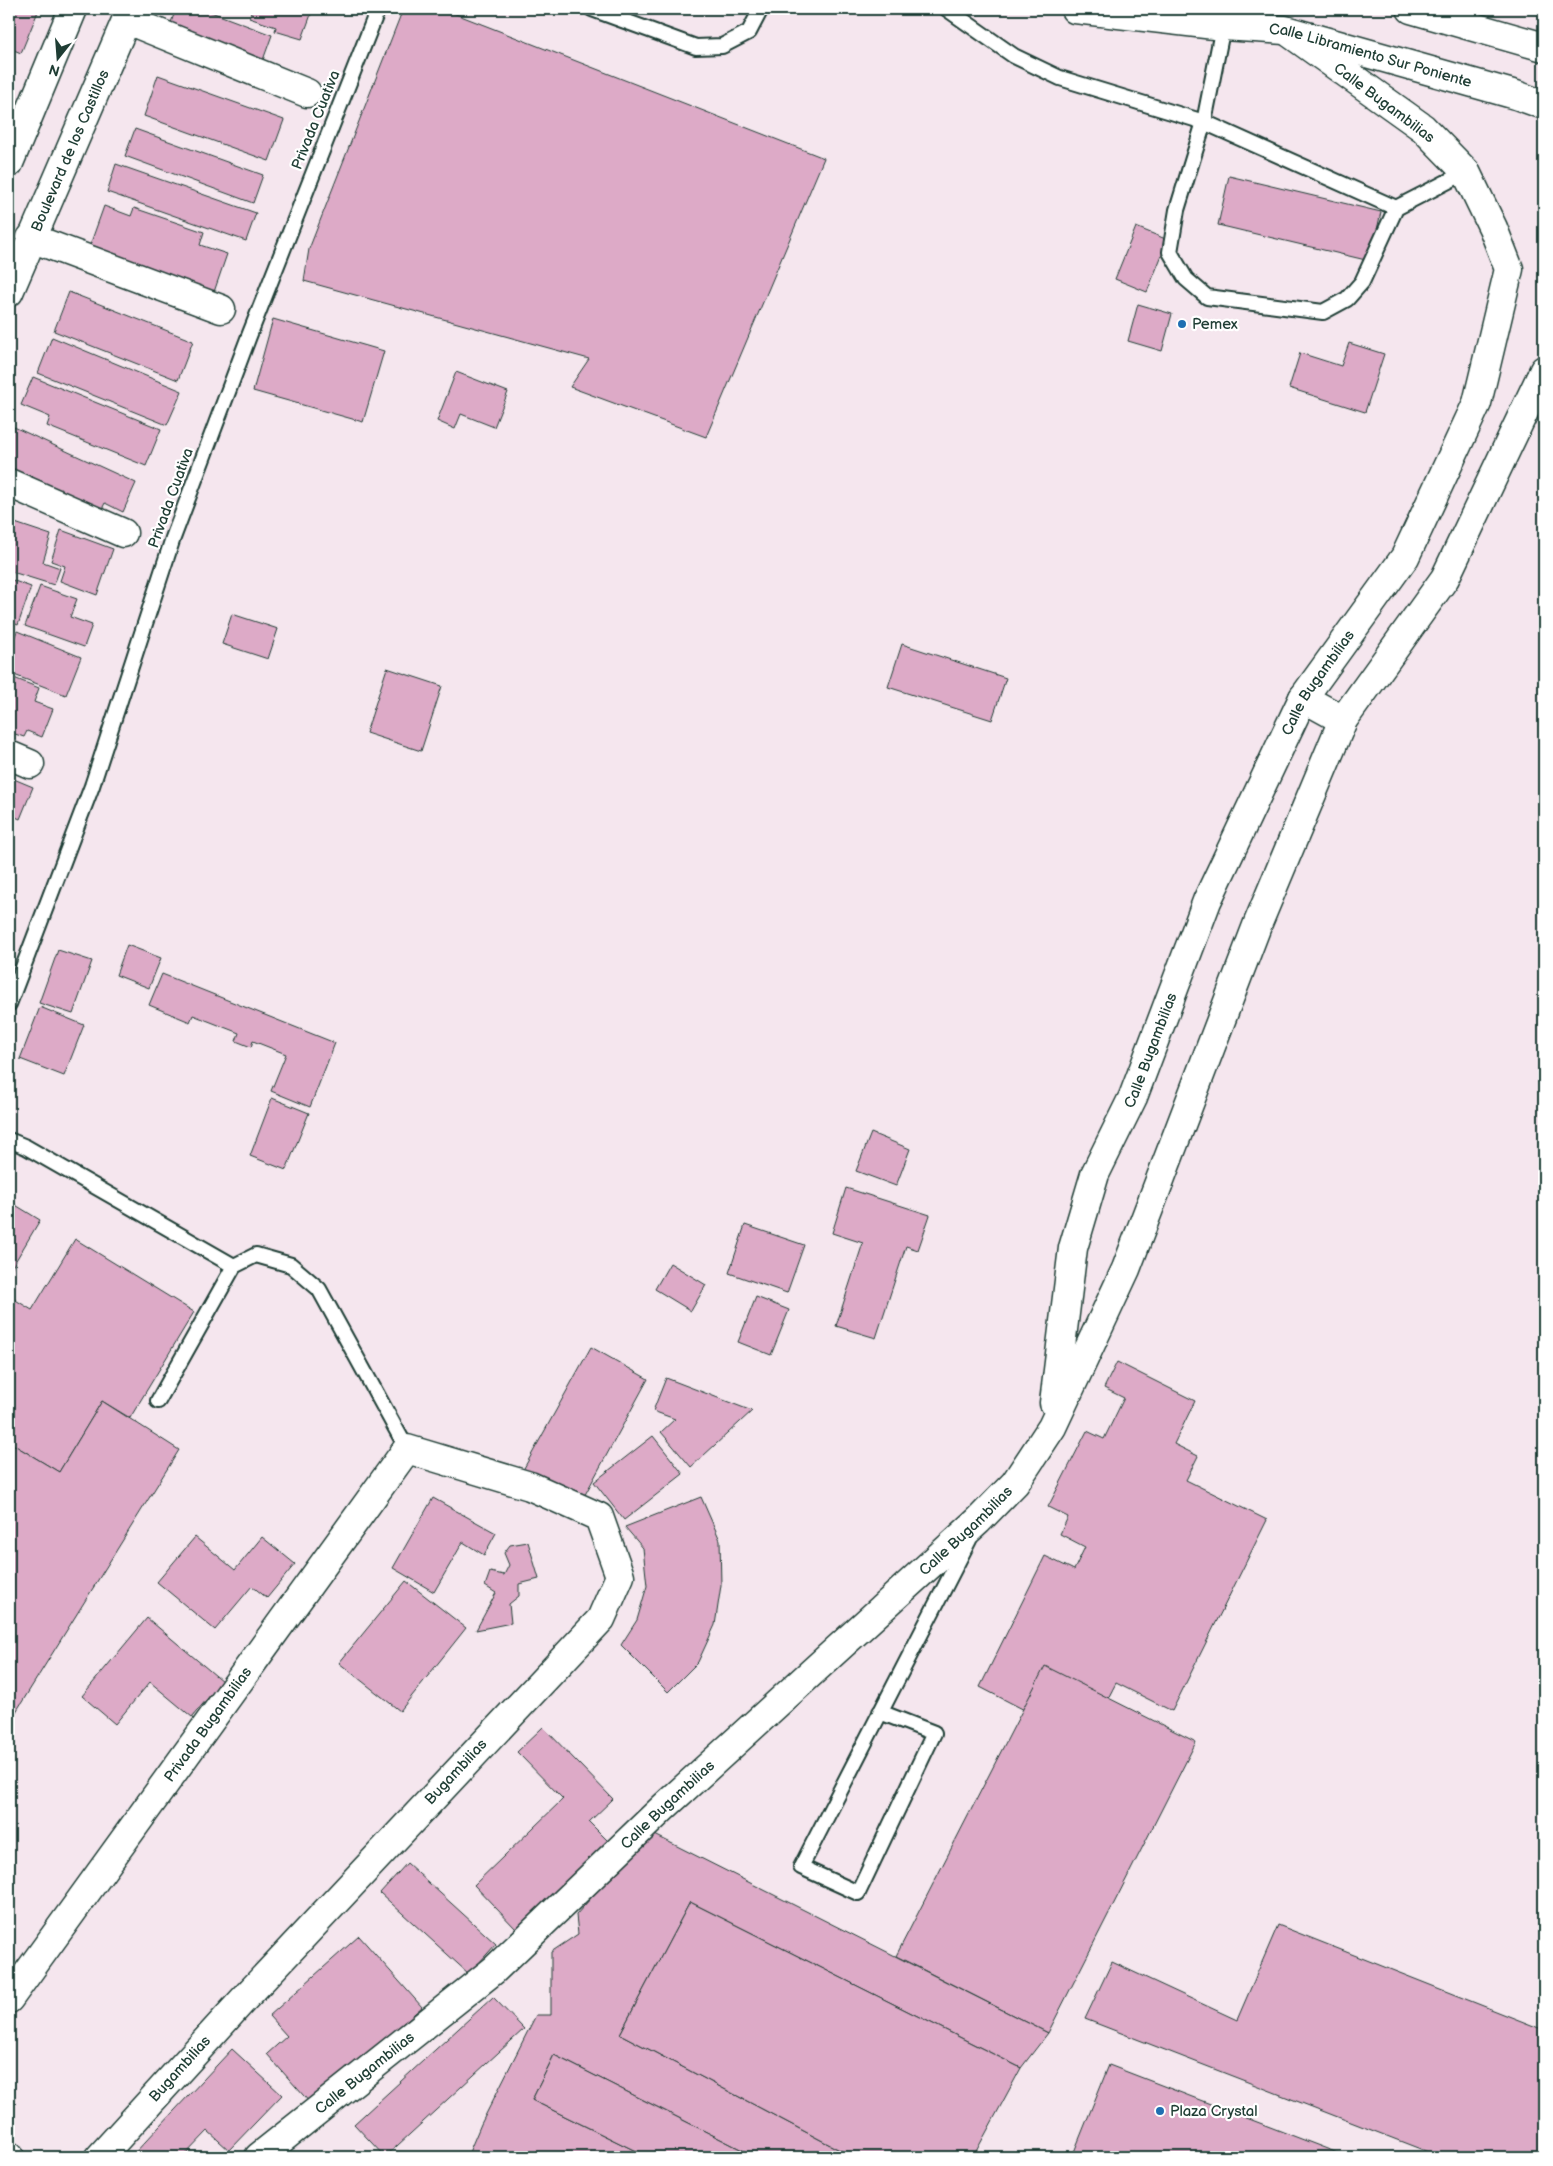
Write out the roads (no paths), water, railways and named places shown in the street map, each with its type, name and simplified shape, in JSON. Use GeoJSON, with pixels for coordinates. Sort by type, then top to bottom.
{"type":"FeatureCollection","features":[{"type":"Feature","properties":{"kind":"street"},"geometry":{"type":"LineString","coordinates":[[9,163],[73,9]]}},
{"type":"Feature","properties":{"kind":"street","name":"Calle Libramiento Sur Poniente"},"geometry":{"type":"LineString","coordinates":[[1075,9],[1223,26],[1285,30],[1516,95],[1544,105]]}},
{"type":"Feature","properties":{"kind":"street"},"geometry":{"type":"LineString","coordinates":[[1411,9],[1544,47]]}},
{"type":"Feature","properties":{"kind":"street"},"geometry":{"type":"LineString","coordinates":[[129,14],[307,93]]}},
{"type":"Feature","properties":{"kind":"street","name":"Boulevard de los Castillos"},"geometry":{"type":"LineString","coordinates":[[9,292],[129,14]]}},
{"type":"Feature","properties":{"kind":"street","name":"Calle Bugambilias"},"geometry":{"type":"LineString","coordinates":[[1052,1427],[1073,1248],[1096,1174],[1133,1097],[1207,901],[1303,698],[1405,557],[1477,403],[1509,269],[1493,228],[1466,172],[1423,128],[1285,30]]}},
{"type":"Feature","properties":{"kind":"street"},"geometry":{"type":"LineString","coordinates":[[31,238],[221,309]]}},
{"type":"Feature","properties":{"kind":"street","name":"Calle Bugambilias"},"geometry":{"type":"LineString","coordinates":[[260,2157],[494,1970],[665,1806],[978,1521],[1015,1483],[1052,1427],[1126,1269],[1258,923],[1344,720],[1445,578],[1544,370]]}},
{"type":"Feature","properties":{"kind":"street"},"geometry":{"type":"LineString","coordinates":[[9,483],[123,533]]}},
{"type":"Feature","properties":{"kind":"street"},"geometry":{"type":"LineString","coordinates":[[1303,698],[1344,720]]}},
{"type":"Feature","properties":{"kind":"street","name":"Privada Bugambilias"},"geometry":{"type":"LineString","coordinates":[[9,1999],[407,1449]]}},
{"type":"Feature","properties":{"kind":"street","name":"Bugambilias"},"geometry":{"type":"LineString","coordinates":[[100,2157],[243,2000],[601,1619],[620,1576],[599,1517],[530,1486],[407,1449]]}},
{"type":"Feature","properties":{"kind":"lane","name":"Privada Cuativa"},"geometry":{"type":"LineString","coordinates":[[9,1004],[92,786],[173,538],[248,336],[378,9]]}},
{"type":"Feature","properties":{"kind":"lane"},"geometry":{"type":"LineString","coordinates":[[592,9],[696,46],[722,46],[749,32],[761,9]]}},
{"type":"Feature","properties":{"kind":"lane"},"geometry":{"type":"LineString","coordinates":[[947,9],[1014,56],[1060,78],[1204,122],[1396,208]]}},
{"type":"Feature","properties":{"kind":"lane"},"geometry":{"type":"LineString","coordinates":[[1223,26],[1204,122],[1177,210],[1170,252],[1186,279],[1207,297],[1323,312],[1347,299],[1362,282],[1396,208],[1466,172]]}},
{"type":"Feature","properties":{"kind":"lane"},"geometry":{"type":"LineString","coordinates":[[9,1140],[26,1147],[234,1266]]}},
{"type":"Feature","properties":{"kind":"lane"},"geometry":{"type":"LineString","coordinates":[[158,1401],[234,1266],[256,1255],[291,1265],[319,1289],[407,1449]]}},
{"type":"Feature","properties":{"kind":"lane"},"geometry":{"type":"LineString","coordinates":[[880,1712],[934,1733],[858,1893],[801,1868],[880,1712],[978,1521]]}},
{"type":"Feature","properties":{"kind":"place","name":"Pemex"},"geometry":{"type":"Point","coordinates":[1182,324]}},
{"type":"Feature","properties":{"kind":"place","name":"Plaza Crystal"},"geometry":{"type":"Point","coordinates":[1160,2111]}}]}
